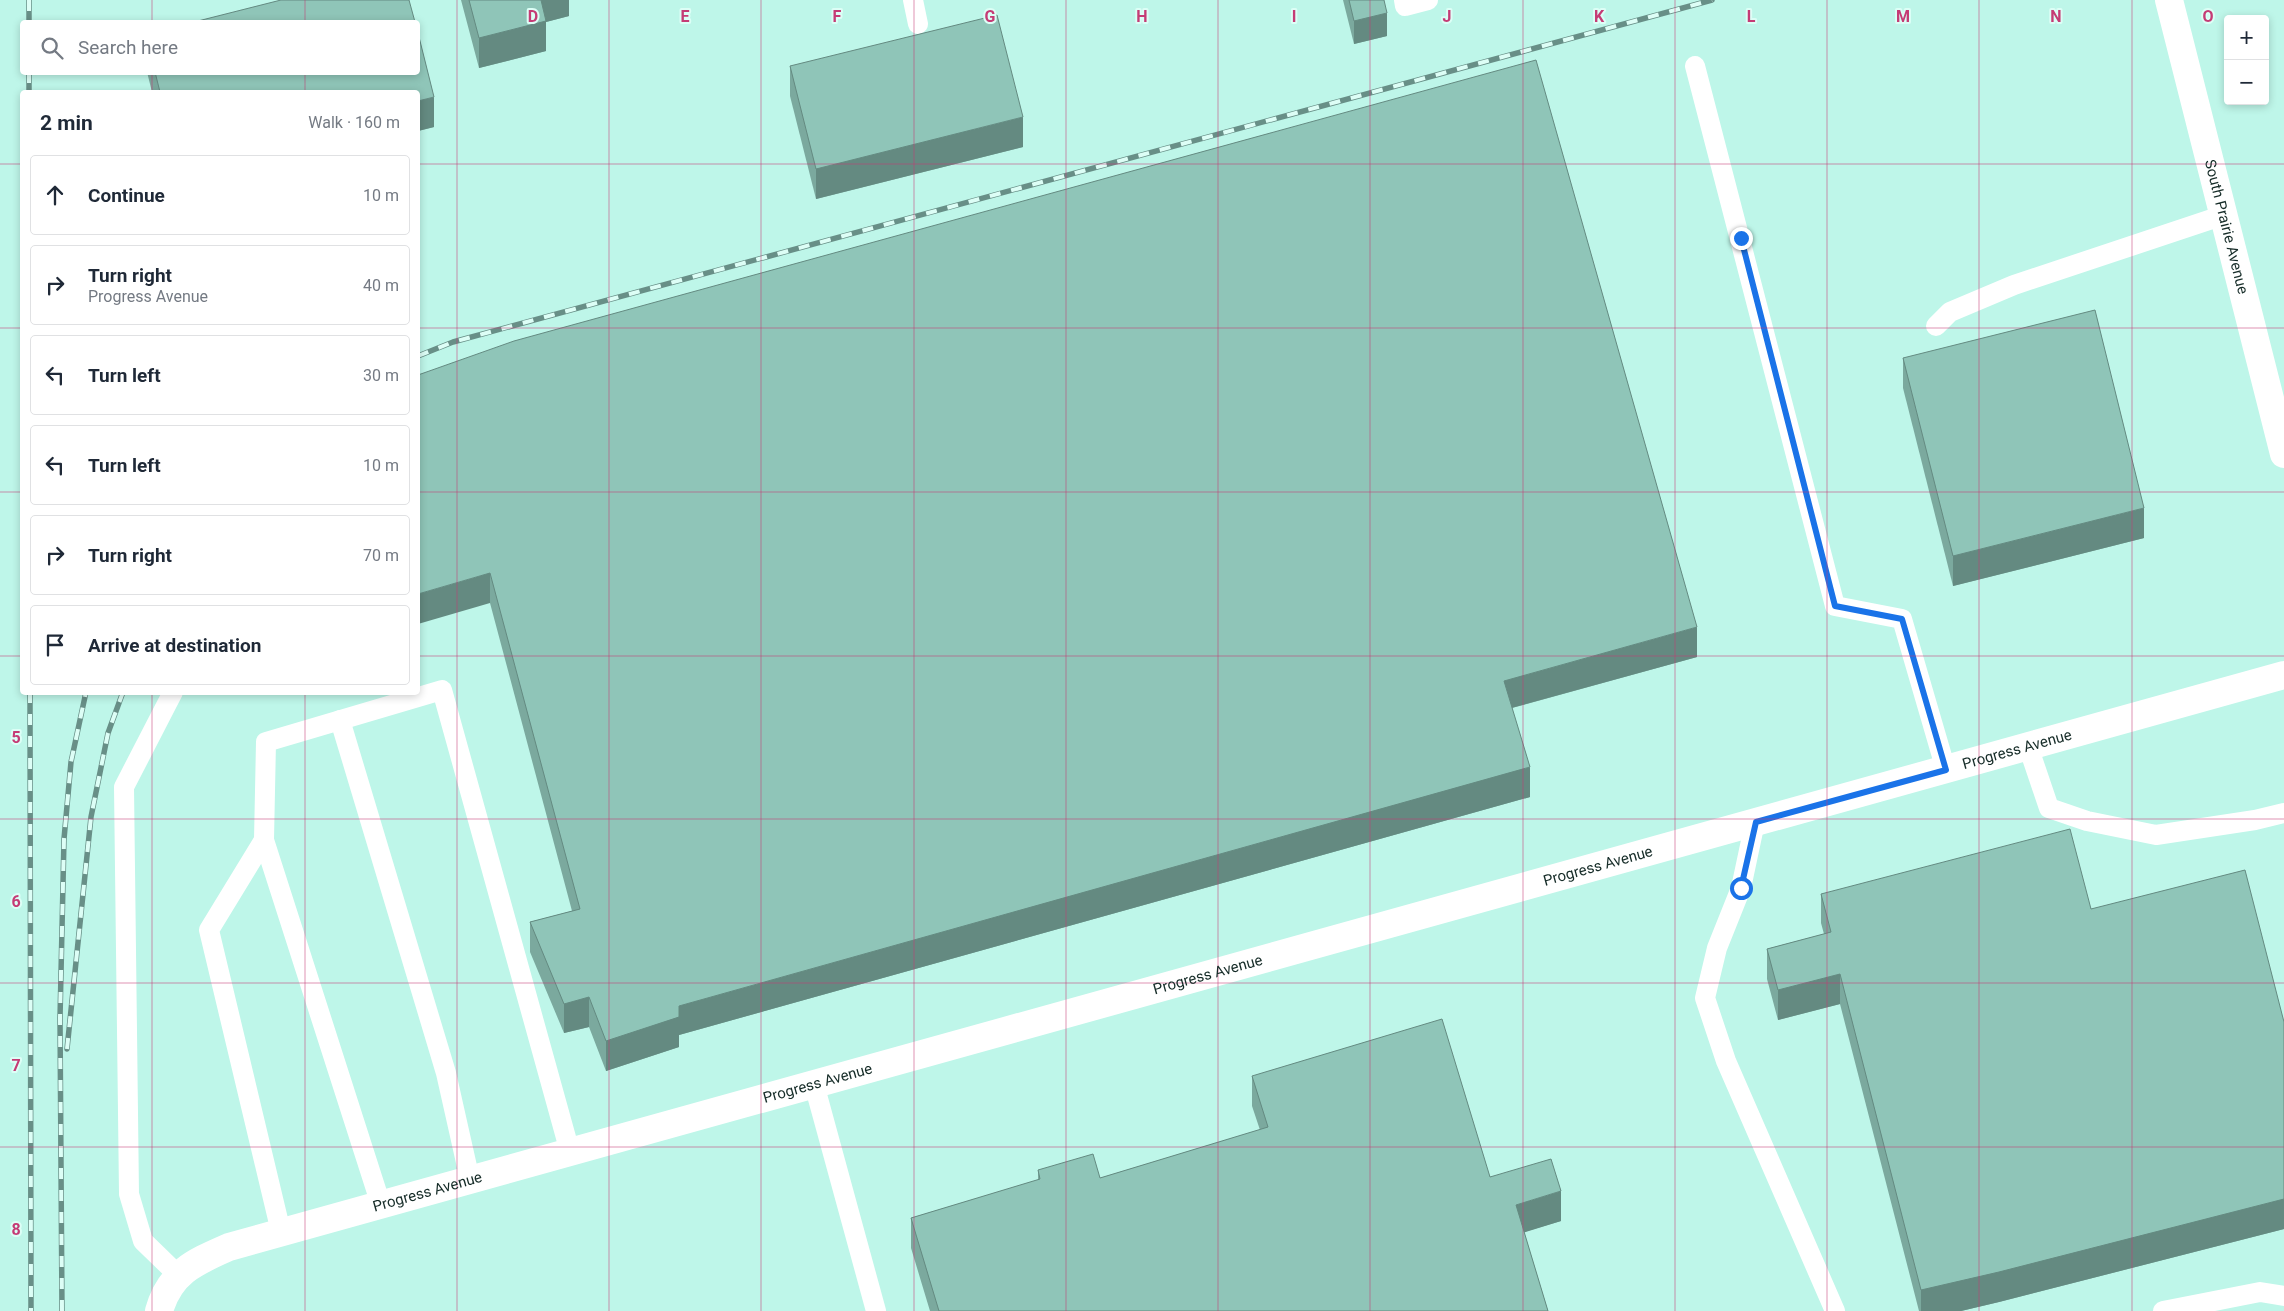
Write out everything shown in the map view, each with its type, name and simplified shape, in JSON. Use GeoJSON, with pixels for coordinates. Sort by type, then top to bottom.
{"type":"FeatureCollection","features":[{"type":"Feature","properties":{"kind":"street","name":"South Prairie Avenue"},"geometry":{"type":"LineString","coordinates":[[2170,0],[2284,454]]}},
{"type":"Feature","properties":{"kind":"street","name":"Progress Avenue"},"geometry":{"type":"LineString","coordinates":[[159,1311],[162,1298],[178,1275],[193,1263],[229,1247],[2284,675]]}},
{"type":"Feature","properties":{"kind":"lane"},"geometry":{"type":"LineString","coordinates":[[913,0],[918,24]]}},
{"type":"Feature","properties":{"kind":"lane"},"geometry":{"type":"LineString","coordinates":[[1404,0],[1406,6],[1428,0]]}},
{"type":"Feature","properties":{"kind":"lane"},"geometry":{"type":"LineString","coordinates":[[1695,66],[1835,606],[1902,619],[1946,770]]}},
{"type":"Feature","properties":{"kind":"lane"},"geometry":{"type":"LineString","coordinates":[[1936,326],[1950,312],[2014,285],[2224,216]]}},
{"type":"Feature","properties":{"kind":"lane"},"geometry":{"type":"LineString","coordinates":[[380,1205],[264,840],[266,742],[442,690],[570,1152]]}},
{"type":"Feature","properties":{"kind":"lane"},"geometry":{"type":"LineString","coordinates":[[171,695],[124,787],[129,1194],[143,1241],[178,1275]]}},
{"type":"Feature","properties":{"kind":"lane"},"geometry":{"type":"LineString","coordinates":[[340,720],[446,1073],[470,1180]]}},
{"type":"Feature","properties":{"kind":"lane"},"geometry":{"type":"LineString","coordinates":[[2028,746],[2049,808],[2087,821],[2156,835],[2255,820],[2284,813]]}},
{"type":"Feature","properties":{"kind":"lane"},"geometry":{"type":"LineString","coordinates":[[1756,822],[1741,888],[1717,948],[1705,998],[1726,1061],[1835,1311]]}},
{"type":"Feature","properties":{"kind":"lane"},"geometry":{"type":"LineString","coordinates":[[264,840],[209,930],[281,1232]]}},
{"type":"Feature","properties":{"kind":"lane"},"geometry":{"type":"LineString","coordinates":[[814,1084],[876,1311]]}},
{"type":"Feature","properties":{"kind":"lane"},"geometry":{"type":"LineString","coordinates":[[2163,1311],[2260,1292],[2284,1296]]}},
{"type":"Feature","properties":{"kind":"building"},"geometry":{"type":"Polygon","coordinates":[[[281,0],[409,0],[414,20],[202,20],[281,0]]]}},
{"type":"Feature","properties":{"kind":"building"},"geometry":{"type":"Polygon","coordinates":[[[469,0],[541,0],[546,21],[479,38],[469,0]]]}},
{"type":"Feature","properties":{"kind":"building"},"geometry":{"type":"Polygon","coordinates":[[[1349,0],[1384,0],[1387,13],[1354,21],[1349,0]]]}},
{"type":"Feature","properties":{"kind":"building"},"geometry":{"type":"Polygon","coordinates":[[[997,15],[1023,117],[816,169],[790,66],[997,15]]]}},
{"type":"Feature","properties":{"kind":"building"},"geometry":{"type":"Polygon","coordinates":[[[420,41],[434,97],[420,100],[420,90],[160,90],[156,75],[420,75],[420,41]]]}},
{"type":"Feature","properties":{"kind":"building"},"geometry":{"type":"Polygon","coordinates":[[[1536,60],[1697,627],[1504,681],[1530,767],[679,1006],[679,1017],[606,1041],[589,997],[564,1004],[530,922],[580,909],[490,573],[420,593],[420,374],[514,341],[1536,60]]]}},
{"type":"Feature","properties":{"kind":"building"},"geometry":{"type":"Polygon","coordinates":[[[2095,310],[2144,508],[1953,556],[1903,358],[2095,310]]]}},
{"type":"Feature","properties":{"kind":"building"},"geometry":{"type":"Polygon","coordinates":[[[2070,829],[2091,909],[2245,870],[2284,1022],[2284,1199],[1999,1272],[1921,1290],[1840,974],[1778,990],[1767,949],[1831,932],[1821,894],[2070,829]]]}},
{"type":"Feature","properties":{"kind":"building"},"geometry":{"type":"Polygon","coordinates":[[[1442,1019],[1490,1177],[1551,1159],[1561,1191],[1516,1205],[1548,1311],[939,1311],[911,1218],[1040,1179],[1038,1170],[1093,1154],[1100,1178],[1268,1127],[1252,1076],[1442,1019]]]}},
{"type":"Feature","properties":{"kind":"railway"},"geometry":{"type":"LineString","coordinates":[[29,0],[29,20]]}},
{"type":"Feature","properties":{"kind":"railway"},"geometry":{"type":"LineString","coordinates":[[420,355],[453,342],[1712,0]]}},
{"type":"Feature","properties":{"kind":"railway"},"geometry":{"type":"LineString","coordinates":[[29,75],[29,90]]}},
{"type":"Feature","properties":{"kind":"railway"},"geometry":{"type":"LineString","coordinates":[[30,695],[31,1311]]}},
{"type":"Feature","properties":{"kind":"railway"},"geometry":{"type":"LineString","coordinates":[[62,1311],[60,1018],[64,839],[71,762],[85,695]]}},
{"type":"Feature","properties":{"kind":"railway"},"geometry":{"type":"LineString","coordinates":[[67,1049],[91,817],[108,733],[122,695]]}},
{"type":"Feature","properties":{"kind":"route"},"geometry":{"type":"LineString","coordinates":[[1741,238],[1835,606],[1902,619],[1946,770],[1756,822],[1741,888]]}}]}
